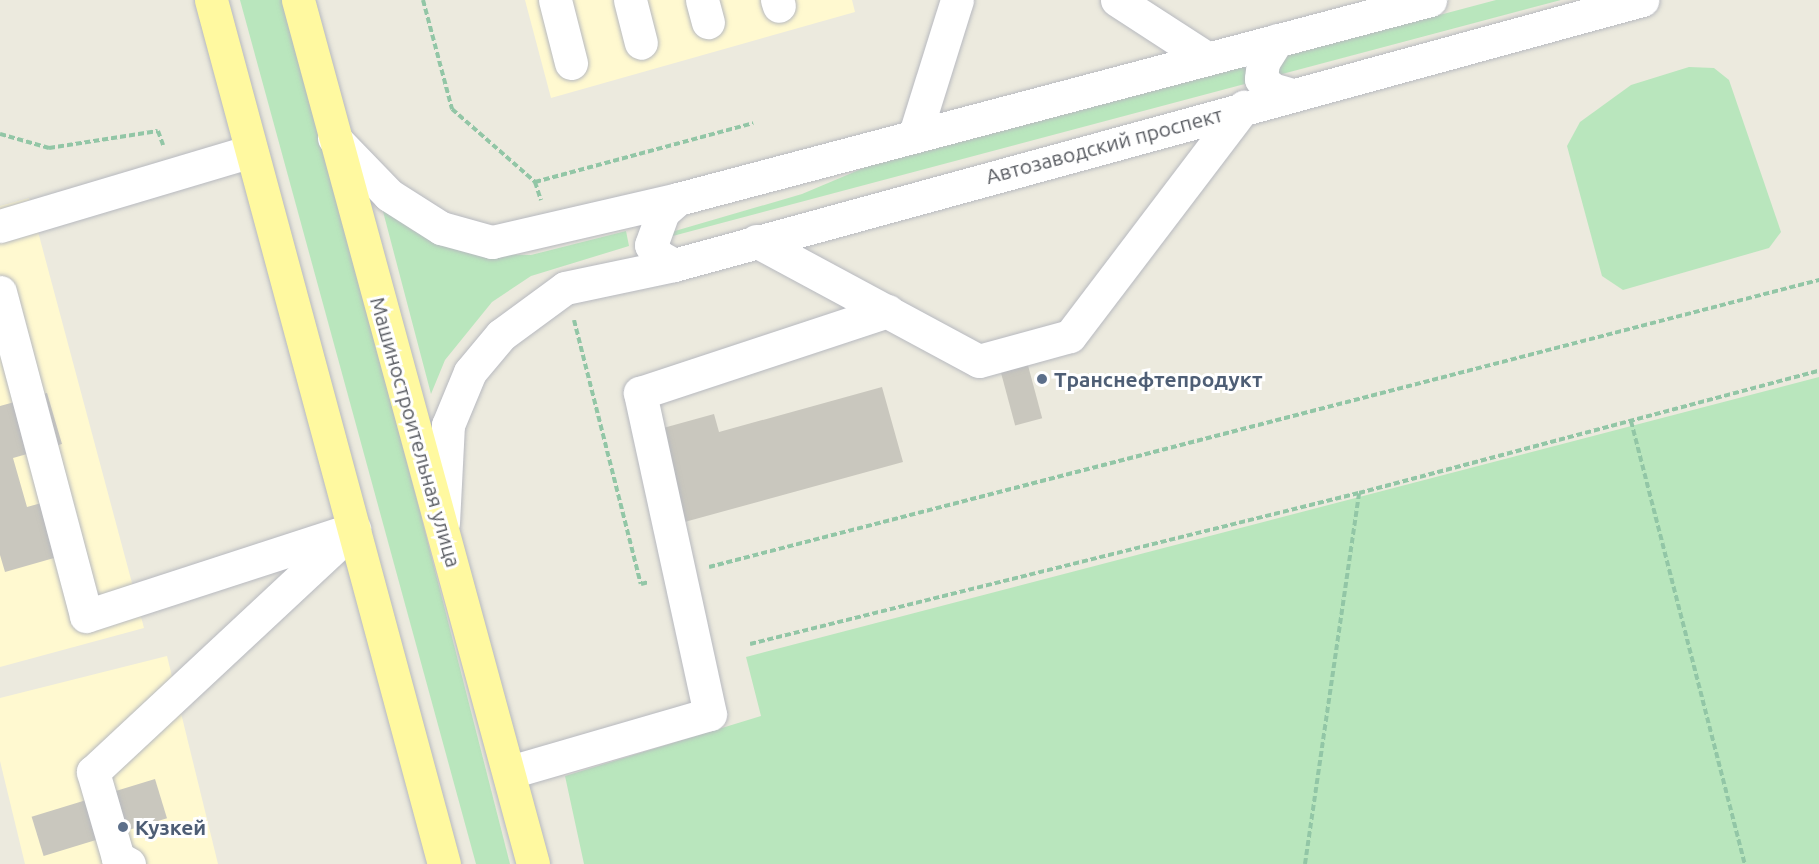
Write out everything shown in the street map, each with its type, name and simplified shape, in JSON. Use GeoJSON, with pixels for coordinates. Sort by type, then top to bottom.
{"type":"FeatureCollection","features":[{"type":"Feature","properties":{"kind":"main road"},"geometry":{"type":"LineString","coordinates":[[211,0],[444,864]]}},
{"type":"Feature","properties":{"kind":"main road","name":"Машиностроительная улица"},"geometry":{"type":"LineString","coordinates":[[298,0],[334,138],[510,772],[533,864]]}},
{"type":"Feature","properties":{"kind":"street"},"geometry":{"type":"LineString","coordinates":[[555,0],[571,63]]}},
{"type":"Feature","properties":{"kind":"street"},"geometry":{"type":"LineString","coordinates":[[630,0],[641,43]]}},
{"type":"Feature","properties":{"kind":"street"},"geometry":{"type":"LineString","coordinates":[[915,134],[957,0]]}},
{"type":"Feature","properties":{"kind":"street"},"geometry":{"type":"LineString","coordinates":[[1117,0],[1205,57]]}},
{"type":"Feature","properties":{"kind":"street"},"geometry":{"type":"LineString","coordinates":[[334,138],[389,195],[441,228],[492,242],[546,217],[678,199],[1205,57],[1277,40],[1359,9],[1430,0]]}},
{"type":"Feature","properties":{"kind":"street","name":"Автозаводский проспект"},"geometry":{"type":"LineString","coordinates":[[569,299],[756,241],[1642,0]]}},
{"type":"Feature","properties":{"kind":"street"},"geometry":{"type":"LineString","coordinates":[[1277,40],[1263,62],[1261,79],[1272,88],[1290,94]]}},
{"type":"Feature","properties":{"kind":"street"},"geometry":{"type":"LineString","coordinates":[[756,241],[979,361],[1070,336],[1244,107]]}},
{"type":"Feature","properties":{"kind":"street"},"geometry":{"type":"LineString","coordinates":[[0,226],[251,151]]}},
{"type":"Feature","properties":{"kind":"street"},"geometry":{"type":"LineString","coordinates":[[674,265],[658,255],[651,244],[663,212],[678,199]]}},
{"type":"Feature","properties":{"kind":"street"},"geometry":{"type":"LineString","coordinates":[[0,292],[87,615],[354,529]]}},
{"type":"Feature","properties":{"kind":"street"},"geometry":{"type":"LineString","coordinates":[[442,528],[448,425],[470,372],[501,334],[569,299]]}},
{"type":"Feature","properties":{"kind":"street"},"geometry":{"type":"LineString","coordinates":[[510,772],[710,714],[677,575],[640,393],[888,311]]}},
{"type":"Feature","properties":{"kind":"street"},"geometry":{"type":"LineString","coordinates":[[129,864],[118,858],[93,772],[354,529]]}},
{"type":"Feature","properties":{"kind":"path"},"geometry":{"type":"LineString","coordinates":[[423,0],[452,109],[536,182],[546,217]]}},
{"type":"Feature","properties":{"kind":"path"},"geometry":{"type":"LineString","coordinates":[[536,182],[753,123]]}},
{"type":"Feature","properties":{"kind":"path"},"geometry":{"type":"LineString","coordinates":[[0,134],[49,148],[158,131],[172,175]]}},
{"type":"Feature","properties":{"kind":"path"},"geometry":{"type":"LineString","coordinates":[[569,299],[640,584],[1819,280]]}},
{"type":"Feature","properties":{"kind":"path"},"geometry":{"type":"LineString","coordinates":[[750,644],[1359,493],[1819,371]]}},
{"type":"Feature","properties":{"kind":"path"},"geometry":{"type":"LineString","coordinates":[[1631,421],[1745,864]]}},
{"type":"Feature","properties":{"kind":"path"},"geometry":{"type":"LineString","coordinates":[[1305,864],[1359,493]]}},
{"type":"Feature","properties":{"kind":"shaded area"},"geometry":{"type":"Polygon","coordinates":[[[525,0],[852,0],[855,12],[551,98],[525,0]]]}},
{"type":"Feature","properties":{"kind":"shaded area"},"geometry":{"type":"Polygon","coordinates":[[[29,198],[144,628],[0,667],[0,206],[29,198]]]}},
{"type":"Feature","properties":{"kind":"shaded area"},"geometry":{"type":"Polygon","coordinates":[[[167,656],[218,864],[25,864],[0,761],[0,698],[167,656]]]}},
{"type":"Feature","properties":{"kind":"green space"},"geometry":{"type":"Polygon","coordinates":[[[240,0],[283,0],[418,504],[510,864],[476,864],[240,0]]]}},
{"type":"Feature","properties":{"kind":"green space"},"geometry":{"type":"Polygon","coordinates":[[[1496,0],[1561,0],[669,237],[668,233],[802,194],[866,167],[1496,0]]]}},
{"type":"Feature","properties":{"kind":"green space"},"geometry":{"type":"Polygon","coordinates":[[[1689,67],[1714,68],[1729,80],[1781,232],[1769,248],[1623,290],[1602,276],[1567,146],[1580,122],[1631,85],[1689,67]]]}},
{"type":"Feature","properties":{"kind":"green space"},"geometry":{"type":"Polygon","coordinates":[[[380,200],[412,230],[448,246],[492,254],[531,255],[626,231],[629,246],[531,276],[492,302],[445,360],[431,394],[380,200]]]}},
{"type":"Feature","properties":{"kind":"green space"},"geometry":{"type":"Polygon","coordinates":[[[1819,377],[1819,864],[584,864],[565,776],[761,716],[746,657],[1819,377]]]}},
{"type":"Feature","properties":{"kind":"building"},"geometry":{"type":"Polygon","coordinates":[[[1022,343],[1042,418],[1015,426],[995,350],[1022,343]]]}},
{"type":"Feature","properties":{"kind":"building"},"geometry":{"type":"Polygon","coordinates":[[[882,387],[903,462],[681,523],[656,430],[714,414],[719,432],[882,387]]]}},
{"type":"Feature","properties":{"kind":"building"},"geometry":{"type":"Polygon","coordinates":[[[47,393],[62,444],[13,458],[27,507],[45,502],[61,556],[5,572],[0,555],[0,406],[47,393]]]}},
{"type":"Feature","properties":{"kind":"building"},"geometry":{"type":"Polygon","coordinates":[[[155,779],[167,818],[44,856],[32,817],[155,779]]]}},
{"type":"Feature","properties":{"kind":"place","name":"Транснефтепродукт"},"geometry":{"type":"Point","coordinates":[1042,379]}},
{"type":"Feature","properties":{"kind":"place","name":"Кузкей"},"geometry":{"type":"Point","coordinates":[123,827]}}]}
